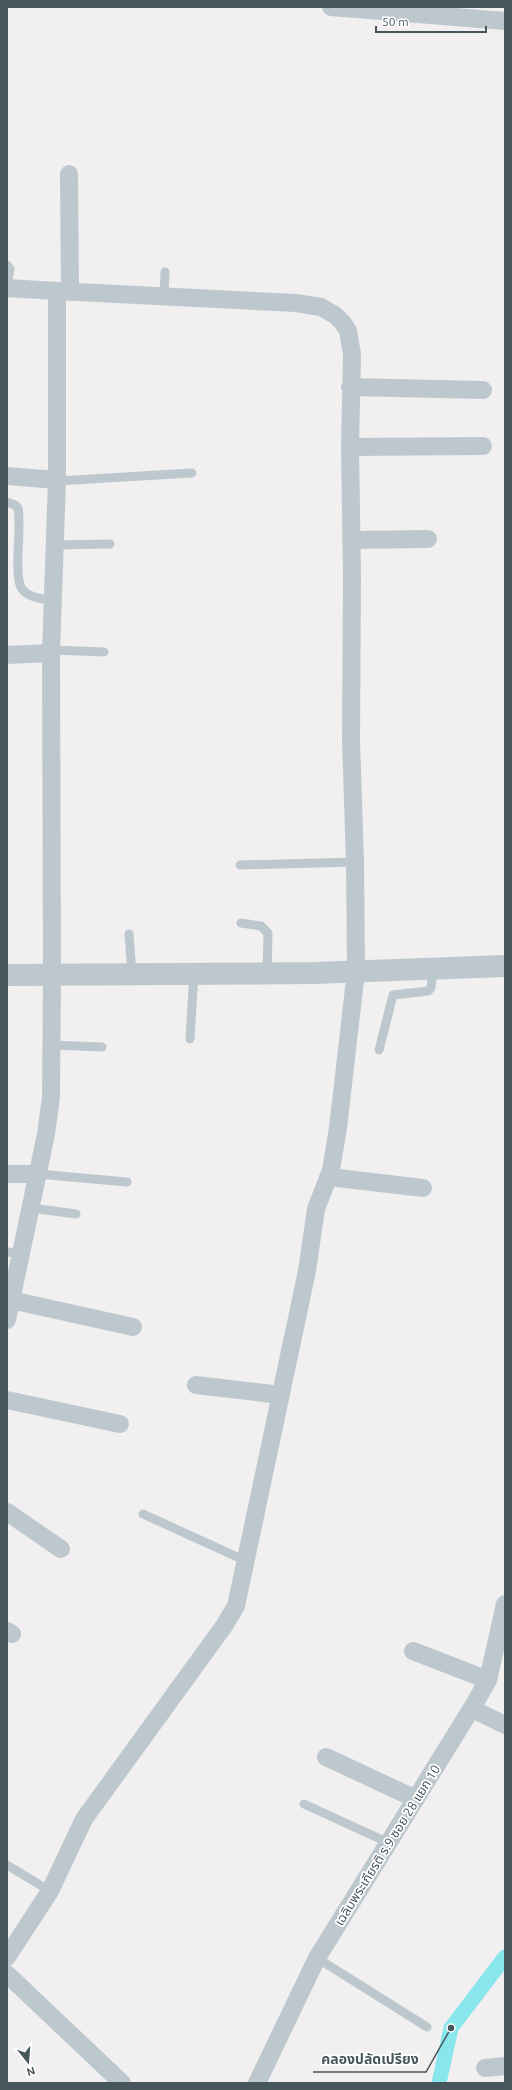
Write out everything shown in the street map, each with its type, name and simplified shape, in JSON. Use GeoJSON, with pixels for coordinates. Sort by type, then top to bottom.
{"type":"FeatureCollection","features":[{"type":"Feature","properties":{"kind":"street"},"geometry":{"type":"LineString","coordinates":[[331,7],[505,20]]}},
{"type":"Feature","properties":{"kind":"street"},"geometry":{"type":"LineString","coordinates":[[7,1320],[11,1300],[14,1252],[31,1208],[46,1134],[51,1097],[51,652],[69,174]]}},
{"type":"Feature","properties":{"kind":"street"},"geometry":{"type":"LineString","coordinates":[[7,287],[296,303],[322,307],[335,315],[348,331],[352,344],[350,387],[351,740],[355,862],[356,971],[338,1128],[329,1177],[316,1209],[313,1222],[307,1271],[236,1606],[224,1626],[84,1819],[50,1891],[7,1958]]}},
{"type":"Feature","properties":{"kind":"street"},"geometry":{"type":"LineString","coordinates":[[350,387],[483,390]]}},
{"type":"Feature","properties":{"kind":"street"},"geometry":{"type":"LineString","coordinates":[[350,447],[483,446]]}},
{"type":"Feature","properties":{"kind":"street"},"geometry":{"type":"LineString","coordinates":[[7,476],[57,480]]}},
{"type":"Feature","properties":{"kind":"street"},"geometry":{"type":"LineString","coordinates":[[351,540],[428,539]]}},
{"type":"Feature","properties":{"kind":"street"},"geometry":{"type":"LineString","coordinates":[[7,655],[51,652]]}},
{"type":"Feature","properties":{"kind":"street"},"geometry":{"type":"LineString","coordinates":[[7,975],[267,973],[505,966]]}},
{"type":"Feature","properties":{"kind":"street"},"geometry":{"type":"LineString","coordinates":[[7,1174],[38,1174]]}},
{"type":"Feature","properties":{"kind":"street"},"geometry":{"type":"LineString","coordinates":[[329,1177],[423,1188]]}},
{"type":"Feature","properties":{"kind":"street"},"geometry":{"type":"LineString","coordinates":[[11,1300],[133,1327]]}},
{"type":"Feature","properties":{"kind":"street"},"geometry":{"type":"LineString","coordinates":[[196,1385],[281,1396]]}},
{"type":"Feature","properties":{"kind":"street"},"geometry":{"type":"LineString","coordinates":[[7,1400],[120,1424]]}},
{"type":"Feature","properties":{"kind":"street"},"geometry":{"type":"LineString","coordinates":[[7,1512],[61,1549]]}},
{"type":"Feature","properties":{"kind":"street","name":"เฉลิมพระเกียรติ ร.9 ซอย 28 แยก 10"},"geometry":{"type":"LineString","coordinates":[[257,2083],[317,1958],[472,1709],[488,1680],[500,1654],[505,1604]]}},
{"type":"Feature","properties":{"kind":"street"},"geometry":{"type":"LineString","coordinates":[[413,1651],[488,1680]]}},
{"type":"Feature","properties":{"kind":"street"},"geometry":{"type":"LineString","coordinates":[[472,1709],[505,1725]]}},
{"type":"Feature","properties":{"kind":"street"},"geometry":{"type":"LineString","coordinates":[[326,1758],[416,1799]]}},
{"type":"Feature","properties":{"kind":"street"},"geometry":{"type":"LineString","coordinates":[[7,1974],[122,2083]]}},
{"type":"Feature","properties":{"kind":"street"},"geometry":{"type":"LineString","coordinates":[[485,2068],[505,2066]]}},
{"type":"Feature","properties":{"kind":"lane"},"geometry":{"type":"LineString","coordinates":[[7,265],[10,269],[7,287]]}},
{"type":"Feature","properties":{"kind":"lane"},"geometry":{"type":"LineString","coordinates":[[164,296],[165,272]]}},
{"type":"Feature","properties":{"kind":"lane"},"geometry":{"type":"LineString","coordinates":[[57,480],[192,473]]}},
{"type":"Feature","properties":{"kind":"lane"},"geometry":{"type":"LineString","coordinates":[[7,502],[15,504],[18,508],[20,547],[17,576],[22,590],[31,596],[53,601]]}},
{"type":"Feature","properties":{"kind":"lane"},"geometry":{"type":"LineString","coordinates":[[55,545],[110,544]]}},
{"type":"Feature","properties":{"kind":"lane"},"geometry":{"type":"LineString","coordinates":[[51,652],[104,652]]}},
{"type":"Feature","properties":{"kind":"lane"},"geometry":{"type":"LineString","coordinates":[[240,865],[355,862]]}},
{"type":"Feature","properties":{"kind":"lane"},"geometry":{"type":"LineString","coordinates":[[241,923],[261,926],[268,933],[267,973]]}},
{"type":"Feature","properties":{"kind":"lane"},"geometry":{"type":"LineString","coordinates":[[129,934],[132,974]]}},
{"type":"Feature","properties":{"kind":"lane"},"geometry":{"type":"LineString","coordinates":[[380,1050],[393,995],[428,991],[431,988],[433,968]]}},
{"type":"Feature","properties":{"kind":"lane"},"geometry":{"type":"LineString","coordinates":[[190,1039],[194,974]]}},
{"type":"Feature","properties":{"kind":"lane"},"geometry":{"type":"LineString","coordinates":[[51,1045],[102,1047]]}},
{"type":"Feature","properties":{"kind":"lane"},"geometry":{"type":"LineString","coordinates":[[38,1174],[127,1182]]}},
{"type":"Feature","properties":{"kind":"lane"},"geometry":{"type":"LineString","coordinates":[[31,1208],[76,1214]]}},
{"type":"Feature","properties":{"kind":"lane"},"geometry":{"type":"LineString","coordinates":[[144,1514],[246,1561]]}},
{"type":"Feature","properties":{"kind":"lane"},"geometry":{"type":"LineString","coordinates":[[304,1804],[389,1843]]}},
{"type":"Feature","properties":{"kind":"lane"},"geometry":{"type":"LineString","coordinates":[[7,1865],[50,1891]]}},
{"type":"Feature","properties":{"kind":"lane"},"geometry":{"type":"LineString","coordinates":[[317,1958],[427,2027]]}},
{"type":"Feature","properties":{"kind":"waterway"},"geometry":{"type":"LineString","coordinates":[[439,2083],[451,2028],[505,1957]]}},
{"type":"Feature","properties":{"kind":"place","name":"คลองปลัดเปรียง"},"geometry":{"type":"Point","coordinates":[451,2028]}}]}
